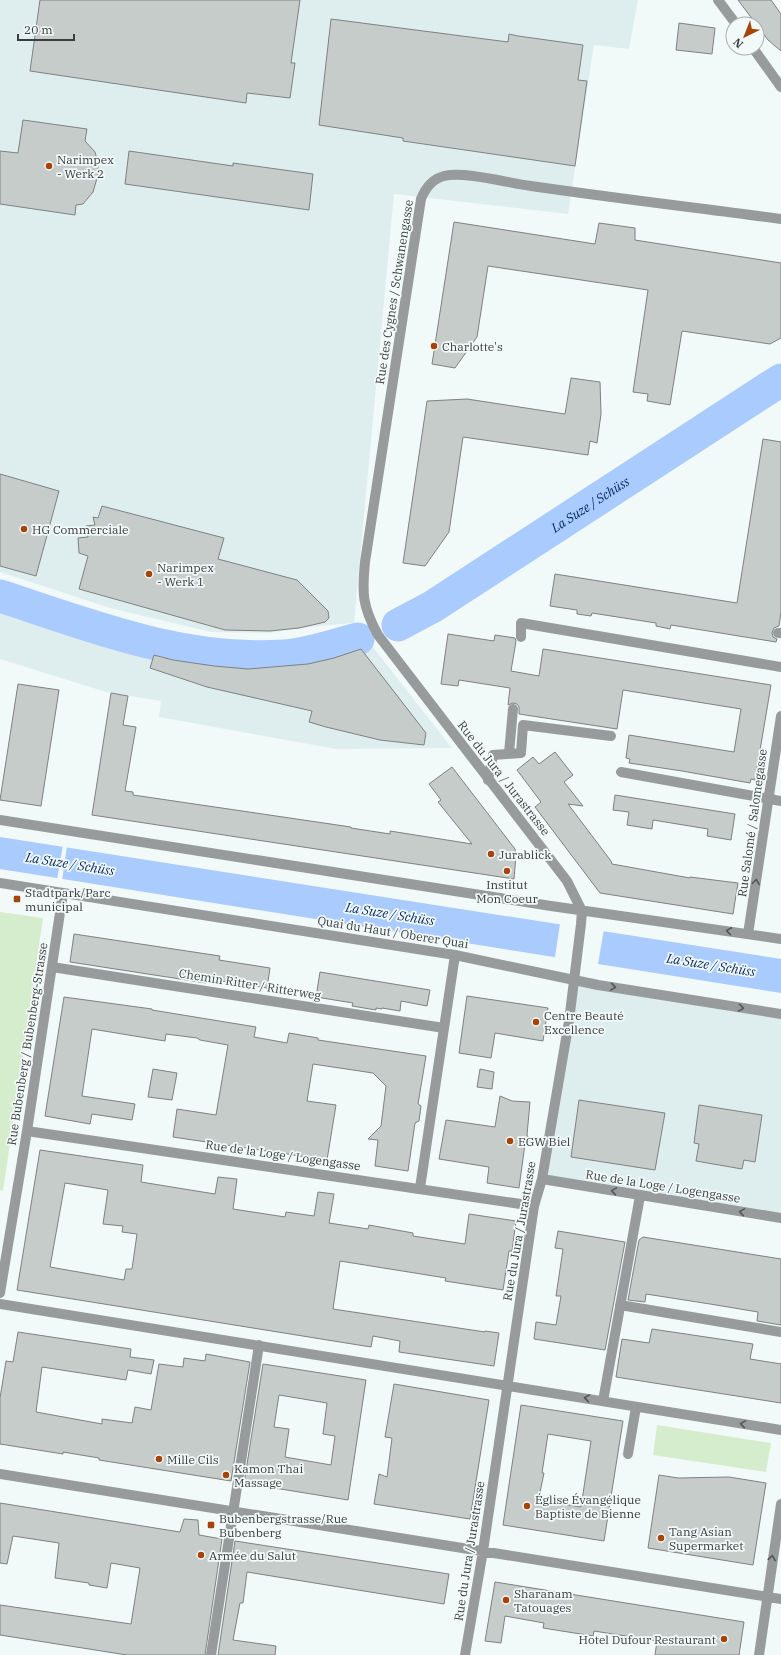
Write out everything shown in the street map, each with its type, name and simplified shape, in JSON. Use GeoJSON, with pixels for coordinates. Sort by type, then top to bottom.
{"type":"FeatureCollection","features":[{"type":"Feature","properties":{"kind":"street"},"geometry":{"type":"LineString","coordinates":[[718,0],[730,16]]}},
{"type":"Feature","properties":{"kind":"street"},"geometry":{"type":"LineString","coordinates":[[759,56],[781,87]]}},
{"type":"Feature","properties":{"kind":"street","name":"Rue des Cygnes / Schwanengasse"},"geometry":{"type":"LineString","coordinates":[[368,617],[363,586],[365,562],[419,208],[424,191],[429,185],[443,176],[462,175],[530,186],[781,219]]}},
{"type":"Feature","properties":{"kind":"street","name":"Rue du Jura / Jurastrasse"},"geometry":{"type":"LineString","coordinates":[[368,617],[378,635],[488,780],[567,880],[582,911],[569,1022],[542,1179],[534,1206],[483,1551],[465,1655]]}},
{"type":"Feature","properties":{"kind":"street"},"geometry":{"type":"LineString","coordinates":[[521,637],[521,623],[781,667]]}},
{"type":"Feature","properties":{"kind":"street"},"geometry":{"type":"LineString","coordinates":[[509,753],[514,709]]}},
{"type":"Feature","properties":{"kind":"street","name":"Rue Salomé / Salomegasse"},"geometry":{"type":"LineString","coordinates":[[748,934],[781,716]]}},
{"type":"Feature","properties":{"kind":"street"},"geometry":{"type":"LineString","coordinates":[[488,780],[493,755],[520,752],[523,725],[611,736]]}},
{"type":"Feature","properties":{"kind":"street"},"geometry":{"type":"LineString","coordinates":[[621,772],[781,801]]}},
{"type":"Feature","properties":{"kind":"street"},"geometry":{"type":"LineString","coordinates":[[0,820],[582,911],[781,939]]}},
{"type":"Feature","properties":{"kind":"street","name":"Quai du Haut / Oberer Quai"},"geometry":{"type":"LineString","coordinates":[[0,883],[455,955],[574,980],[781,1014]]}},
{"type":"Feature","properties":{"kind":"street","name":"Rue Bubenberg / Bubenberg-Strasse"},"geometry":{"type":"LineString","coordinates":[[0,1293],[27,1131],[63,893]]}},
{"type":"Feature","properties":{"kind":"street"},"geometry":{"type":"LineString","coordinates":[[420,1188],[455,955]]}},
{"type":"Feature","properties":{"kind":"street","name":"Chemin Ritter / Ritterweg"},"geometry":{"type":"LineString","coordinates":[[52,967],[444,1028]]}},
{"type":"Feature","properties":{"kind":"street","name":"Rue de la Loge / Logengasse"},"geometry":{"type":"LineString","coordinates":[[27,1131],[534,1206]]}},
{"type":"Feature","properties":{"kind":"street","name":"Rue de la Loge / Logengasse"},"geometry":{"type":"LineString","coordinates":[[542,1179],[781,1218]]}},
{"type":"Feature","properties":{"kind":"street"},"geometry":{"type":"LineString","coordinates":[[603,1401],[640,1196]]}},
{"type":"Feature","properties":{"kind":"street"},"geometry":{"type":"LineString","coordinates":[[0,1304],[781,1430]]}},
{"type":"Feature","properties":{"kind":"street"},"geometry":{"type":"LineString","coordinates":[[620,1305],[781,1332]]}},
{"type":"Feature","properties":{"kind":"street"},"geometry":{"type":"LineString","coordinates":[[211,1655],[259,1346]]}},
{"type":"Feature","properties":{"kind":"street"},"geometry":{"type":"LineString","coordinates":[[628,1454],[636,1407]]}},
{"type":"Feature","properties":{"kind":"street"},"geometry":{"type":"LineString","coordinates":[[0,1474],[781,1599]]}},
{"type":"Feature","properties":{"kind":"street"},"geometry":{"type":"LineString","coordinates":[[759,1655],[781,1504]]}},
{"type":"Feature","properties":{"kind":"shaded area"},"geometry":{"type":"Polygon","coordinates":[[[0,0],[638,0],[629,49],[594,45],[568,214],[394,194],[354,623],[299,628],[269,633],[211,632],[110,608],[0,572],[0,0]]]}},
{"type":"Feature","properties":{"kind":"shaded area"},"geometry":{"type":"Polygon","coordinates":[[[0,605],[120,644],[233,663],[277,667],[308,664],[334,658],[361,649],[354,623],[452,748],[336,749],[159,717],[161,701],[106,692],[0,659],[0,605]]]}},
{"type":"Feature","properties":{"kind":"shaded area"},"geometry":{"type":"Polygon","coordinates":[[[574,980],[781,1014],[781,1218],[542,1179],[574,980]]]}},
{"type":"Feature","properties":{"kind":"green space"},"geometry":{"type":"Polygon","coordinates":[[[0,912],[43,918],[3,1191],[0,1190],[0,912]]]}},
{"type":"Feature","properties":{"kind":"green space"},"geometry":{"type":"Polygon","coordinates":[[[657,1425],[771,1443],[766,1472],[653,1455],[657,1425]]]}},
{"type":"Feature","properties":{"kind":"water"},"geometry":{"type":"Polygon","coordinates":[[[0,837],[781,959],[781,993],[0,869],[0,837]]]}},
{"type":"Feature","properties":{"kind":"pier"},"geometry":{"type":"Polygon","coordinates":[[[63,845],[67,846],[62,881],[57,880],[63,845]]]}},
{"type":"Feature","properties":{"kind":"pier"},"geometry":{"type":"Polygon","coordinates":[[[557,923],[604,929],[598,964],[600,965],[554,959],[552,957],[555,957],[560,924],[557,923]]]}},
{"type":"Feature","properties":{"kind":"building"},"geometry":{"type":"Polygon","coordinates":[[[40,0],[300,0],[291,63],[295,63],[290,98],[247,93],[246,103],[30,71],[40,0]]]}},
{"type":"Feature","properties":{"kind":"building"},"geometry":{"type":"Polygon","coordinates":[[[738,0],[771,0],[781,14],[781,51],[765,36],[765,16],[750,16],[738,0]]]}},
{"type":"Feature","properties":{"kind":"building"},"geometry":{"type":"Polygon","coordinates":[[[331,19],[508,42],[509,34],[583,45],[578,80],[587,81],[575,166],[403,141],[403,138],[319,125],[331,19]]]}},
{"type":"Feature","properties":{"kind":"building"},"geometry":{"type":"Polygon","coordinates":[[[679,23],[715,28],[712,54],[676,50],[679,23]]]}},
{"type":"Feature","properties":{"kind":"building","name":"Narimpex - Werk 2"},"geometry":{"type":"Polygon","coordinates":[[[23,120],[87,129],[85,141],[95,152],[98,163],[98,175],[93,192],[83,204],[76,205],[75,215],[0,204],[0,151],[18,153],[23,120]]]}},
{"type":"Feature","properties":{"kind":"building"},"geometry":{"type":"Polygon","coordinates":[[[129,151],[233,166],[233,163],[313,174],[309,210],[125,184],[129,151]]]}},
{"type":"Feature","properties":{"kind":"building"},"geometry":{"type":"Polygon","coordinates":[[[454,222],[595,244],[599,223],[635,228],[635,240],[781,263],[781,338],[770,344],[682,331],[670,405],[647,401],[648,394],[633,392],[648,290],[488,266],[477,337],[455,368],[432,364],[454,222]]]}},
{"type":"Feature","properties":{"kind":"building"},"geometry":{"type":"Polygon","coordinates":[[[571,378],[600,382],[601,414],[597,443],[590,441],[588,455],[463,437],[449,532],[425,566],[403,563],[427,401],[467,399],[565,414],[571,378]]]}},
{"type":"Feature","properties":{"kind":"building"},"geometry":{"type":"Polygon","coordinates":[[[763,439],[781,442],[781,612],[779,626],[774,628],[772,633],[773,637],[777,639],[776,642],[671,625],[670,629],[656,626],[656,623],[592,613],[591,616],[577,614],[577,610],[550,606],[555,574],[737,603],[763,439]]]}},
{"type":"Feature","properties":{"kind":"building","name":"HG Commerciale"},"geometry":{"type":"Polygon","coordinates":[[[0,474],[59,491],[36,576],[0,566],[0,474]]]}},
{"type":"Feature","properties":{"kind":"building","name":"Narimpex - Werk 1"},"geometry":{"type":"Polygon","coordinates":[[[102,506],[224,538],[218,559],[297,580],[328,611],[329,618],[325,622],[299,628],[270,631],[225,630],[79,589],[88,556],[79,553],[78,538],[88,537],[86,526],[95,525],[93,517],[98,518],[102,506]]]}},
{"type":"Feature","properties":{"kind":"building"},"geometry":{"type":"Polygon","coordinates":[[[448,634],[494,641],[495,635],[515,638],[516,641],[511,671],[539,676],[543,649],[771,685],[755,780],[751,779],[750,783],[629,763],[630,759],[626,758],[629,735],[734,752],[741,709],[623,690],[617,729],[519,714],[519,707],[517,704],[513,703],[508,705],[510,688],[459,680],[458,686],[441,684],[448,634]]]}},
{"type":"Feature","properties":{"kind":"building"},"geometry":{"type":"Polygon","coordinates":[[[361,649],[426,733],[424,745],[380,740],[326,727],[309,722],[312,711],[207,687],[150,668],[154,655],[173,660],[248,669],[308,664],[334,658],[361,649]]]}},
{"type":"Feature","properties":{"kind":"building"},"geometry":{"type":"Polygon","coordinates":[[[18,684],[59,690],[41,806],[0,800],[18,684]]]}},
{"type":"Feature","properties":{"kind":"building"},"geometry":{"type":"Polygon","coordinates":[[[111,693],[128,696],[123,725],[136,727],[125,791],[133,792],[133,795],[390,834],[390,831],[472,844],[438,802],[441,800],[429,784],[452,767],[515,849],[514,879],[92,815],[111,693]]]}},
{"type":"Feature","properties":{"kind":"building"},"geometry":{"type":"Polygon","coordinates":[[[555,752],[573,775],[564,782],[583,806],[568,804],[612,864],[690,878],[738,883],[733,914],[600,893],[535,807],[541,802],[517,770],[533,757],[539,764],[555,752]]]}},
{"type":"Feature","properties":{"kind":"building"},"geometry":{"type":"Polygon","coordinates":[[[615,795],[735,814],[731,840],[707,836],[708,829],[653,820],[652,829],[627,825],[629,812],[613,810],[615,795]]]}},
{"type":"Feature","properties":{"kind":"building"},"geometry":{"type":"Polygon","coordinates":[[[74,934],[220,956],[219,960],[270,968],[267,988],[207,979],[206,983],[70,962],[74,934]]]}},
{"type":"Feature","properties":{"kind":"building"},"geometry":{"type":"Polygon","coordinates":[[[320,972],[430,990],[427,1006],[401,1001],[400,1011],[382,1008],[376,1008],[376,1010],[352,1006],[353,1003],[316,997],[320,972]]]}},
{"type":"Feature","properties":{"kind":"building"},"geometry":{"type":"Polygon","coordinates":[[[467,996],[548,1008],[543,1041],[495,1033],[491,1058],[459,1053],[467,996]]]}},
{"type":"Feature","properties":{"kind":"building"},"geometry":{"type":"Polygon","coordinates":[[[64,997],[152,1009],[256,1027],[254,1037],[287,1043],[289,1033],[318,1038],[318,1040],[426,1056],[418,1104],[421,1106],[419,1121],[415,1123],[408,1171],[375,1166],[378,1140],[368,1139],[381,1126],[386,1086],[373,1073],[313,1064],[307,1101],[336,1105],[327,1160],[173,1137],[177,1109],[216,1115],[228,1045],[200,1040],[197,1038],[166,1034],[165,1041],[92,1029],[82,1096],[135,1104],[132,1120],[92,1114],[90,1124],[45,1116],[64,997]]]}},
{"type":"Feature","properties":{"kind":"building"},"geometry":{"type":"Polygon","coordinates":[[[153,1069],[177,1073],[172,1100],[148,1097],[153,1069]]]}},
{"type":"Feature","properties":{"kind":"building"},"geometry":{"type":"Polygon","coordinates":[[[480,1069],[494,1072],[492,1089],[477,1087],[480,1069]]]}},
{"type":"Feature","properties":{"kind":"building"},"geometry":{"type":"Polygon","coordinates":[[[500,1096],[512,1101],[530,1102],[527,1135],[530,1140],[525,1144],[519,1188],[487,1183],[489,1167],[439,1159],[446,1120],[495,1127],[500,1096]]]}},
{"type":"Feature","properties":{"kind":"building"},"geometry":{"type":"Polygon","coordinates":[[[579,1100],[665,1113],[655,1170],[571,1157],[579,1100]]]}},
{"type":"Feature","properties":{"kind":"building"},"geometry":{"type":"Polygon","coordinates":[[[699,1105],[762,1115],[755,1162],[744,1160],[742,1169],[696,1161],[699,1144],[694,1143],[699,1105]]]}},
{"type":"Feature","properties":{"kind":"building"},"geometry":{"type":"Polygon","coordinates":[[[40,1150],[143,1165],[141,1182],[215,1194],[218,1177],[237,1179],[233,1209],[285,1217],[286,1212],[314,1216],[318,1192],[334,1194],[329,1223],[368,1229],[369,1225],[413,1233],[413,1236],[465,1244],[469,1214],[516,1221],[512,1251],[509,1251],[503,1290],[445,1281],[446,1278],[340,1261],[333,1309],[499,1333],[494,1366],[399,1352],[400,1341],[373,1336],[371,1347],[17,1290],[40,1150]],[[65,1183],[50,1267],[124,1280],[126,1269],[132,1269],[137,1234],[122,1232],[123,1226],[103,1224],[108,1190],[65,1183]]]}},
{"type":"Feature","properties":{"kind":"building"},"geometry":{"type":"Polygon","coordinates":[[[558,1231],[625,1242],[605,1350],[534,1339],[536,1322],[556,1325],[561,1296],[556,1296],[563,1249],[555,1248],[558,1231]]]}},
{"type":"Feature","properties":{"kind":"building"},"geometry":{"type":"Polygon","coordinates":[[[643,1237],[781,1259],[781,1325],[757,1321],[758,1312],[710,1304],[646,1294],[645,1302],[628,1300],[639,1240],[643,1237]]]}},
{"type":"Feature","properties":{"kind":"building"},"geometry":{"type":"Polygon","coordinates":[[[652,1329],[753,1344],[750,1359],[781,1364],[781,1403],[616,1377],[622,1339],[649,1343],[652,1329]]]}},
{"type":"Feature","properties":{"kind":"building"},"geometry":{"type":"Polygon","coordinates":[[[18,1332],[131,1349],[130,1357],[154,1360],[151,1374],[128,1370],[126,1380],[42,1367],[36,1412],[102,1424],[102,1419],[132,1423],[135,1407],[151,1410],[159,1364],[183,1367],[184,1358],[205,1361],[206,1354],[250,1362],[231,1481],[99,1460],[99,1458],[63,1452],[63,1454],[0,1444],[0,1398],[6,1361],[13,1362],[18,1332]]]}},
{"type":"Feature","properties":{"kind":"building"},"geometry":{"type":"Polygon","coordinates":[[[263,1364],[366,1380],[348,1500],[244,1483],[263,1364]],[[279,1395],[274,1427],[289,1429],[285,1457],[331,1465],[335,1436],[323,1434],[327,1403],[279,1395]]]}},
{"type":"Feature","properties":{"kind":"building"},"geometry":{"type":"Polygon","coordinates":[[[394,1384],[489,1400],[470,1519],[374,1504],[379,1474],[387,1477],[392,1438],[385,1437],[394,1384]]]}},
{"type":"Feature","properties":{"kind":"building"},"geometry":{"type":"Polygon","coordinates":[[[521,1405],[623,1421],[604,1541],[503,1525],[521,1405]],[[548,1434],[542,1473],[544,1473],[539,1497],[550,1499],[550,1502],[581,1507],[591,1441],[548,1434]]]}},
{"type":"Feature","properties":{"kind":"building"},"geometry":{"type":"Polygon","coordinates":[[[659,1475],[678,1478],[729,1477],[766,1483],[753,1565],[648,1548],[659,1475]]]}},
{"type":"Feature","properties":{"kind":"building"},"geometry":{"type":"Polygon","coordinates":[[[0,1503],[180,1532],[184,1519],[198,1520],[199,1535],[222,1539],[205,1655],[127,1655],[0,1635],[0,1605],[131,1624],[140,1568],[111,1563],[107,1588],[89,1585],[89,1583],[55,1578],[59,1543],[13,1536],[7,1564],[0,1563],[0,1503]]]}},
{"type":"Feature","properties":{"kind":"building"},"geometry":{"type":"Polygon","coordinates":[[[235,1541],[449,1574],[444,1604],[247,1572],[243,1603],[240,1603],[233,1640],[276,1646],[275,1655],[218,1655],[235,1541]]]}},
{"type":"Feature","properties":{"kind":"building"},"geometry":{"type":"Polygon","coordinates":[[[495,1582],[744,1622],[739,1655],[655,1655],[657,1641],[594,1631],[593,1636],[543,1628],[544,1623],[505,1616],[501,1643],[485,1641],[495,1582]]]}},
{"type":"Feature","properties":{"kind":"waterway","name":"La Suze / Schüss"},"geometry":{"type":"LineString","coordinates":[[398,625],[432,607],[781,380]]}},
{"type":"Feature","properties":{"kind":"waterway","name":"La Suze / Schüss"},"geometry":{"type":"LineString","coordinates":[[0,596],[139,640],[211,654],[247,657],[284,656],[312,651],[358,639]]}},
{"type":"Feature","properties":{"kind":"place","name":"Narimpex - Werk 2"},"geometry":{"type":"Point","coordinates":[49,166]}},
{"type":"Feature","properties":{"kind":"place","name":"Charlotte's"},"geometry":{"type":"Point","coordinates":[434,346]}},
{"type":"Feature","properties":{"kind":"place","name":"HG Commerciale"},"geometry":{"type":"Point","coordinates":[24,529]}},
{"type":"Feature","properties":{"kind":"place","name":"Narimpex - Werk 1"},"geometry":{"type":"Point","coordinates":[149,574]}},
{"type":"Feature","properties":{"kind":"place","name":"Jurablick"},"geometry":{"type":"Point","coordinates":[491,854]}},
{"type":"Feature","properties":{"kind":"place","name":"Institut Mon Coeur"},"geometry":{"type":"Point","coordinates":[507,871]}},
{"type":"Feature","properties":{"kind":"place","name":"Stadtpark/Parc municipal"},"geometry":{"type":"Point","coordinates":[17,899]}},
{"type":"Feature","properties":{"kind":"place","name":"Centre Beauté Excellence"},"geometry":{"type":"Point","coordinates":[536,1022]}},
{"type":"Feature","properties":{"kind":"place","name":"EGW Biel"},"geometry":{"type":"Point","coordinates":[510,1141]}},
{"type":"Feature","properties":{"kind":"place","name":"Mille Cils"},"geometry":{"type":"Point","coordinates":[159,1459]}},
{"type":"Feature","properties":{"kind":"place","name":"Kamon Thai Massage"},"geometry":{"type":"Point","coordinates":[226,1475]}},
{"type":"Feature","properties":{"kind":"place","name":"Église Évangélique Baptiste de Bienne"},"geometry":{"type":"Point","coordinates":[527,1506]}},
{"type":"Feature","properties":{"kind":"place","name":"Bubenbergstrasse/Rue Bubenberg"},"geometry":{"type":"Point","coordinates":[211,1525]}},
{"type":"Feature","properties":{"kind":"place","name":"Tang Asian Supermarket"},"geometry":{"type":"Point","coordinates":[661,1538]}},
{"type":"Feature","properties":{"kind":"place","name":"Armée du Salut"},"geometry":{"type":"Point","coordinates":[201,1555]}},
{"type":"Feature","properties":{"kind":"place","name":"Sharanam Tatouages"},"geometry":{"type":"Point","coordinates":[506,1600]}},
{"type":"Feature","properties":{"kind":"place","name":"Hotel Dufour Restaurant"},"geometry":{"type":"Point","coordinates":[724,1639]}}]}
